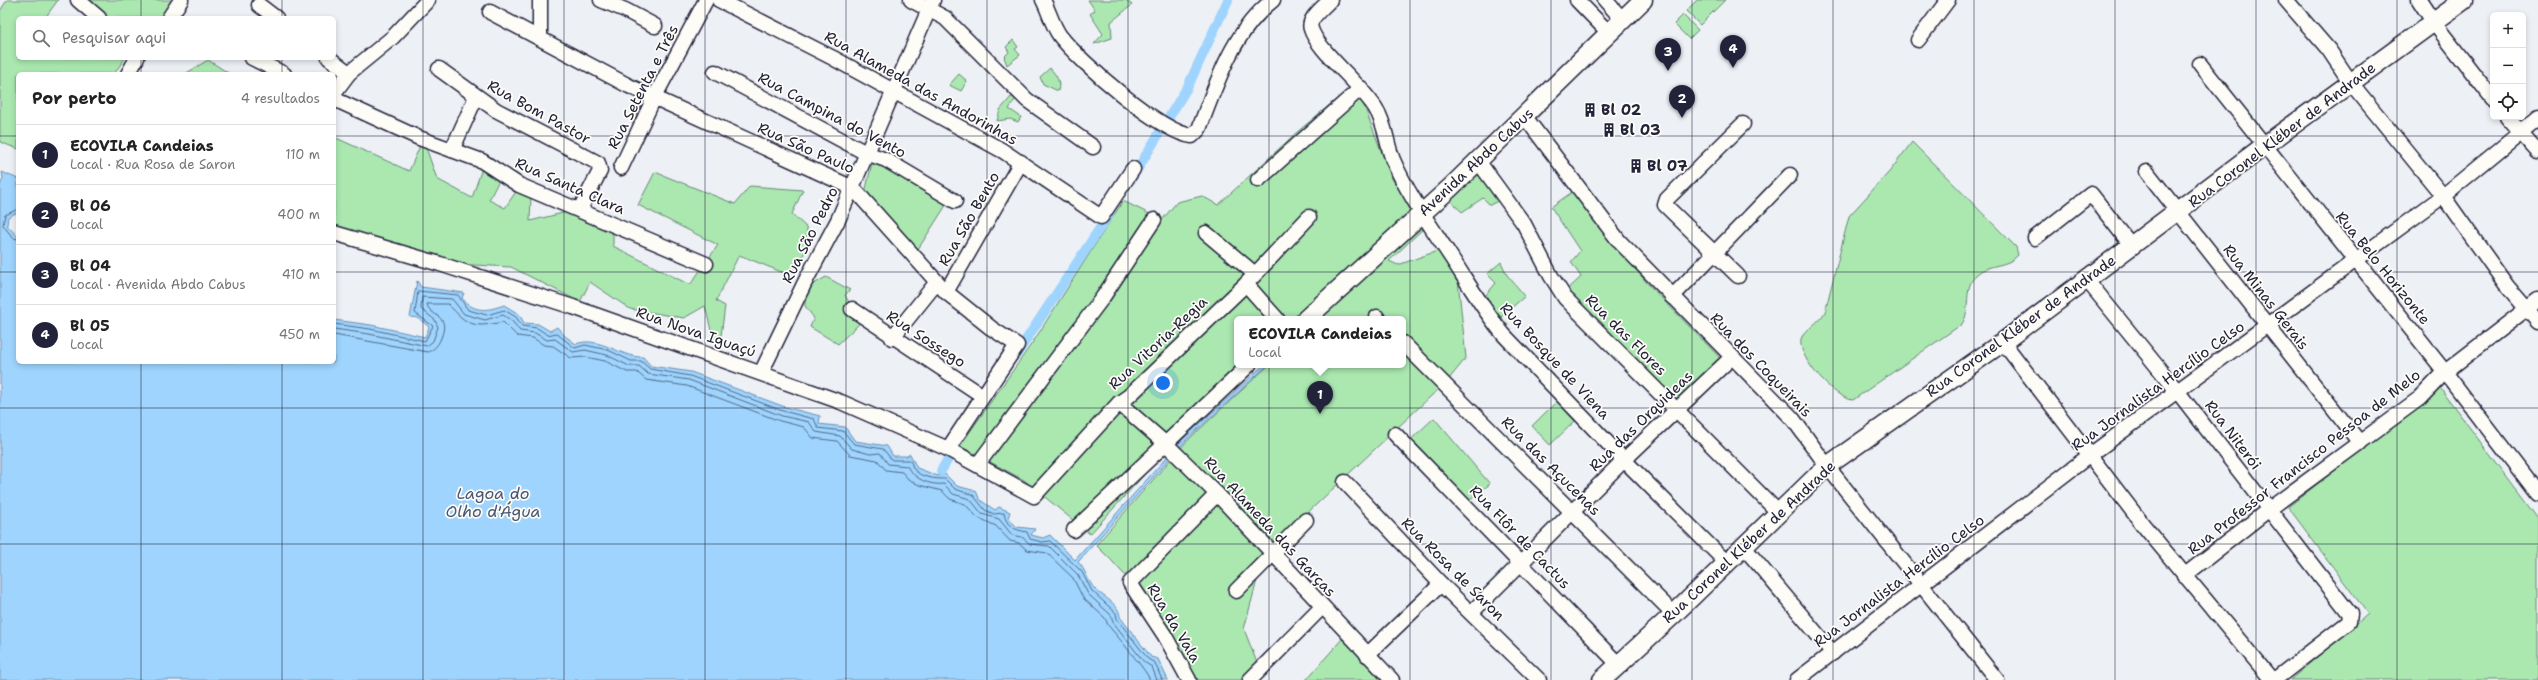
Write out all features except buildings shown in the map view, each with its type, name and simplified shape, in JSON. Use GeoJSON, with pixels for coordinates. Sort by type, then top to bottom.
{"type":"FeatureCollection","features":[{"type":"Feature","properties":{"kind":"main road","name":"Avenida Abdo Cabus"},"geometry":{"type":"LineString","coordinates":[[1309,316],[1525,117],[1643,0]]}},
{"type":"Feature","properties":{"kind":"main road","name":"Rua Coronel Kléber de Andrade"},"geometry":{"type":"LineString","coordinates":[[1602,680],[1674,614],[1778,511],[1827,466],[2003,342],[2264,146],[2464,0]]}},
{"type":"Feature","properties":{"kind":"street"},"geometry":{"type":"LineString","coordinates":[[78,0],[97,16]]}},
{"type":"Feature","properties":{"kind":"street"},"geometry":{"type":"LineString","coordinates":[[172,16],[182,0]]}},
{"type":"Feature","properties":{"kind":"street"},"geometry":{"type":"LineString","coordinates":[[336,90],[349,73],[393,37],[428,0]]}},
{"type":"Feature","properties":{"kind":"street"},"geometry":{"type":"LineString","coordinates":[[540,0],[540,38]]}},
{"type":"Feature","properties":{"kind":"street"},"geometry":{"type":"LineString","coordinates":[[600,0],[626,10],[655,26]]}},
{"type":"Feature","properties":{"kind":"street","name":"Rua Setenta e Três"},"geometry":{"type":"LineString","coordinates":[[621,168],[654,98],[706,0]]}},
{"type":"Feature","properties":{"kind":"street","name":"Rua Alameda das Andorinhas"},"geometry":{"type":"LineString","coordinates":[[719,0],[1021,162],[1101,217],[1133,169]]}},
{"type":"Feature","properties":{"kind":"street"},"geometry":{"type":"LineString","coordinates":[[911,0],[931,5],[956,27],[1027,100],[1093,147]]}},
{"type":"Feature","properties":{"kind":"street"},"geometry":{"type":"LineString","coordinates":[[1043,0],[1059,35],[1075,54],[1165,126],[1187,136],[1196,133],[1232,48],[1245,28],[1260,10],[1273,0]]}},
{"type":"Feature","properties":{"kind":"street","name":"Rua Bosque de Viena"},"geometry":{"type":"LineString","coordinates":[[1330,0],[1310,24],[1310,29],[1316,39],[1361,88],[1383,123],[1393,160],[1422,213],[1495,324],[1624,460],[1726,562]]}},
{"type":"Feature","properties":{"kind":"street"},"geometry":{"type":"LineString","coordinates":[[1577,0],[1609,33]]}},
{"type":"Feature","properties":{"kind":"street"},"geometry":{"type":"LineString","coordinates":[[1605,0],[1623,20]]}},
{"type":"Feature","properties":{"kind":"street"},"geometry":{"type":"LineString","coordinates":[[1918,40],[1948,0]]}},
{"type":"Feature","properties":{"kind":"street"},"geometry":{"type":"LineString","coordinates":[[2286,0],[2329,50],[2351,83],[2443,196],[2507,286],[2532,304],[2538,322]]}},
{"type":"Feature","properties":{"kind":"street"},"geometry":{"type":"LineString","coordinates":[[2419,0],[2434,23],[2490,95]]}},
{"type":"Feature","properties":{"kind":"street"},"geometry":{"type":"LineString","coordinates":[[260,5],[274,16]]}},
{"type":"Feature","properties":{"kind":"street","name":"Rua São Pedro"},"geometry":{"type":"LineString","coordinates":[[761,373],[853,188],[866,153],[931,5]]}},
{"type":"Feature","properties":{"kind":"street","name":"Rua São Paulo"},"geometry":{"type":"LineString","coordinates":[[490,12],[654,98],[853,188],[942,287],[991,328],[1017,345],[982,396]]}},
{"type":"Feature","properties":{"kind":"street"},"geometry":{"type":"LineString","coordinates":[[129,72],[136,60]]}},
{"type":"Feature","properties":{"kind":"street"},"geometry":{"type":"LineString","coordinates":[[256,60],[280,72]]}},
{"type":"Feature","properties":{"kind":"street"},"geometry":{"type":"LineString","coordinates":[[332,60],[349,73]]}},
{"type":"Feature","properties":{"kind":"street","name":"Rua Belo Horizonte"},"geometry":{"type":"LineString","coordinates":[[2200,64],[2445,372],[2538,494]]}},
{"type":"Feature","properties":{"kind":"street","name":"Rua Bom Pastor"},"geometry":{"type":"LineString","coordinates":[[438,69],[476,97],[516,122],[598,163],[600,171],[580,209]]}},
{"type":"Feature","properties":{"kind":"street","name":"Rua Campina do Vento"},"geometry":{"type":"LineString","coordinates":[[715,72],[866,153],[886,160],[955,201]]}},
{"type":"Feature","properties":{"kind":"street"},"geometry":{"type":"LineString","coordinates":[[1258,180],[1361,88]]}},
{"type":"Feature","properties":{"kind":"street"},"geometry":{"type":"LineString","coordinates":[[452,150],[476,97]]}},
{"type":"Feature","properties":{"kind":"street","name":"Rua Santa Clara"},"geometry":{"type":"LineString","coordinates":[[336,100],[409,133],[482,161],[519,185],[580,209],[706,264]]}},
{"type":"Feature","properties":{"kind":"street","name":"Rua dos Coqueirais"},"geometry":{"type":"LineString","coordinates":[[1525,117],[1606,226],[1672,296],[1793,419],[1827,466],[1997,680]]}},
{"type":"Feature","properties":{"kind":"street","name":"Rua Jornalista Hercílio Celso"},"geometry":{"type":"LineString","coordinates":[[1797,680],[2090,455],[2268,326],[2355,259],[2443,196],[2519,132],[2538,118]]}},
{"type":"Feature","properties":{"kind":"street"},"geometry":{"type":"LineString","coordinates":[[2509,120],[2538,152]]}},
{"type":"Feature","properties":{"kind":"street"},"geometry":{"type":"LineString","coordinates":[[1738,276],[1665,205],[1667,199],[1744,124]]}},
{"type":"Feature","properties":{"kind":"street","name":"Rua das Flores"},"geometry":{"type":"LineString","coordinates":[[1478,161],[1524,224],[1551,276],[1565,298],[1778,511]]}},
{"type":"Feature","properties":{"kind":"street","name":"Rua São Bento"},"geometry":{"type":"LineString","coordinates":[[892,338],[942,287],[1021,162]]}},
{"type":"Feature","properties":{"kind":"street","name":"Rua Minas Gerais"},"geometry":{"type":"LineString","coordinates":[[2147,172],[2360,443]]}},
{"type":"Feature","properties":{"kind":"street"},"geometry":{"type":"LineString","coordinates":[[1672,296],[1790,175]]}},
{"type":"Feature","properties":{"kind":"street"},"geometry":{"type":"LineString","coordinates":[[2034,238],[2091,194],[2131,245]]}},
{"type":"Feature","properties":{"kind":"street","name":"Rua Vitoria-Regia"},"geometry":{"type":"LineString","coordinates":[[1034,496],[1119,403],[1129,396],[1250,279],[1309,217]]}},
{"type":"Feature","properties":{"kind":"street"},"geometry":{"type":"LineString","coordinates":[[978,464],[1103,297],[1154,220]]}},
{"type":"Feature","properties":{"kind":"street"},"geometry":{"type":"LineString","coordinates":[[1206,233],[1250,279],[1275,316]]}},
{"type":"Feature","properties":{"kind":"street","name":"Rua Nova Iguaçú"},"geometry":{"type":"LineString","coordinates":[[336,234],[469,273],[841,402],[948,449],[978,464],[1034,496]]}},
{"type":"Feature","properties":{"kind":"street","name":"Rua Niterói"},"geometry":{"type":"LineString","coordinates":[[2086,279],[2178,392],[2350,614],[2349,622],[2273,680]]}},
{"type":"Feature","properties":{"kind":"street","name":"Rua Professor Francisco Pessoa de Melo"},"geometry":{"type":"LineString","coordinates":[[2184,576],[2268,510],[2420,398],[2445,372],[2532,304]]}},
{"type":"Feature","properties":{"kind":"street","name":"Rua Sossego"},"geometry":{"type":"LineString","coordinates":[[852,309],[892,338],[982,396]]}},
{"type":"Feature","properties":{"kind":"street"},"geometry":{"type":"LineString","coordinates":[[2003,342],[2184,576],[2273,680]]}},
{"type":"Feature","properties":{"kind":"street","name":"Rua das Açucenas"},"geometry":{"type":"LineString","coordinates":[[1406,346],[1674,614]]}},
{"type":"Feature","properties":{"kind":"street","name":"Rua das Orquideas"},"geometry":{"type":"LineString","coordinates":[[1472,612],[1624,460],[1732,357]]}},
{"type":"Feature","properties":{"kind":"street"},"geometry":{"type":"LineString","coordinates":[[1074,530],[1170,447],[1246,368]]}},
{"type":"Feature","properties":{"kind":"street"},"geometry":{"type":"LineString","coordinates":[[948,449],[982,396]]}},
{"type":"Feature","properties":{"kind":"street","name":"Rua Alameda das Garças"},"geometry":{"type":"LineString","coordinates":[[1119,403],[1170,447],[1217,494],[1392,680]]}},
{"type":"Feature","properties":{"kind":"street","name":"Rua Flôr de Cactus"},"geometry":{"type":"LineString","coordinates":[[1395,434],[1521,562],[1618,664]]}},
{"type":"Feature","properties":{"kind":"street","name":"Rua Rosa de Saron"},"geometry":{"type":"LineString","coordinates":[[1344,482],[1441,584],[1472,612],[1539,680]]}},
{"type":"Feature","properties":{"kind":"street","name":"Rua da Vala"},"geometry":{"type":"LineString","coordinates":[[1189,680],[1165,636],[1130,583],[1217,494]]}},
{"type":"Feature","properties":{"kind":"street"},"geometry":{"type":"LineString","coordinates":[[1236,591],[1306,520]]}},
{"type":"Feature","properties":{"kind":"street"},"geometry":{"type":"LineString","coordinates":[[1743,546],[1833,653]]}},
{"type":"Feature","properties":{"kind":"street"},"geometry":{"type":"LineString","coordinates":[[1367,655],[1441,584]]}},
{"type":"Feature","properties":{"kind":"street"},"geometry":{"type":"LineString","coordinates":[[1250,680],[1322,607]]}},
{"type":"Feature","properties":{"kind":"green space"},"geometry":{"type":"Polygon","coordinates":[[[7,0],[58,0],[46,16],[16,16],[16,60],[124,60],[115,72],[16,72],[16,148],[0,142],[0,11],[7,0]]]}},
{"type":"Feature","properties":{"kind":"green space"},"geometry":{"type":"Polygon","coordinates":[[[80,0],[175,0],[163,16],[98,16],[80,0]]]}},
{"type":"Feature","properties":{"kind":"green space"},"geometry":{"type":"Polygon","coordinates":[[[1088,0],[1126,0],[1132,5],[1111,22],[1112,38],[1094,44],[1103,34],[1090,14],[1095,10],[1088,0]]]}},
{"type":"Feature","properties":{"kind":"green space"},"geometry":{"type":"Polygon","coordinates":[[[1697,0],[1725,0],[1700,25],[1686,11],[1697,0]]]}},
{"type":"Feature","properties":{"kind":"green space"},"geometry":{"type":"Polygon","coordinates":[[[1683,15],[1698,30],[1689,39],[1674,24],[1683,15]]]}},
{"type":"Feature","properties":{"kind":"green space"},"geometry":{"type":"Polygon","coordinates":[[[1013,40],[1018,47],[1015,49],[1020,55],[1007,65],[1004,57],[1009,52],[1006,47],[1013,40]]]}},
{"type":"Feature","properties":{"kind":"green space"},"geometry":{"type":"Polygon","coordinates":[[[208,60],[227,72],[188,72],[208,60]]]}},
{"type":"Feature","properties":{"kind":"green space"},"geometry":{"type":"Polygon","coordinates":[[[1050,68],[1058,81],[1058,91],[1043,84],[1040,77],[1050,68]]]}},
{"type":"Feature","properties":{"kind":"green space"},"geometry":{"type":"Polygon","coordinates":[[[959,74],[967,81],[961,91],[949,85],[959,74]]]}},
{"type":"Feature","properties":{"kind":"green space"},"geometry":{"type":"Polygon","coordinates":[[[1351,87],[1363,103],[1391,177],[1412,210],[1304,316],[1234,316],[1234,368],[1251,368],[1166,451],[1090,534],[1024,480],[960,446],[1035,339],[1123,201],[1162,220],[1177,202],[1202,196],[1218,205],[1296,133],[1351,87]]]}},
{"type":"Feature","properties":{"kind":"green space"},"geometry":{"type":"Polygon","coordinates":[[[1011,97],[1016,98],[1009,109],[1021,117],[1018,122],[1010,119],[997,121],[1000,110],[1011,97]]]}},
{"type":"Feature","properties":{"kind":"green space"},"geometry":{"type":"Polygon","coordinates":[[[336,138],[409,171],[423,139],[437,179],[472,198],[482,168],[502,174],[489,200],[505,208],[517,190],[531,196],[530,221],[571,211],[613,228],[613,246],[690,285],[718,245],[638,205],[655,172],[735,204],[750,186],[803,190],[792,214],[807,228],[807,247],[794,277],[739,255],[716,301],[725,306],[720,343],[713,338],[705,306],[684,318],[630,309],[590,282],[580,302],[511,267],[456,264],[336,230],[336,138]]]}},
{"type":"Feature","properties":{"kind":"green space"},"geometry":{"type":"Polygon","coordinates":[[[1912,142],[2016,247],[2018,255],[2009,262],[1987,268],[1977,274],[1972,280],[1968,292],[1965,318],[1962,324],[1853,400],[1845,398],[1837,393],[1819,376],[1805,356],[1801,347],[1801,339],[1802,336],[1819,320],[1825,312],[1849,216],[1890,171],[1912,142]]]}},
{"type":"Feature","properties":{"kind":"green space"},"geometry":{"type":"Polygon","coordinates":[[[873,159],[950,199],[913,257],[864,197],[873,159]]]}},
{"type":"Feature","properties":{"kind":"green space"},"geometry":{"type":"Polygon","coordinates":[[[1474,169],[1498,201],[1490,205],[1483,198],[1462,212],[1445,196],[1474,169]]]}},
{"type":"Feature","properties":{"kind":"green space"},"geometry":{"type":"Polygon","coordinates":[[[1575,190],[1646,282],[1722,360],[1678,402],[1565,292],[1581,277],[1571,262],[1580,251],[1551,207],[1575,190]]]}},
{"type":"Feature","properties":{"kind":"green space"},"geometry":{"type":"Polygon","coordinates":[[[1420,222],[1425,227],[1389,261],[1398,265],[1440,250],[1458,280],[1466,358],[1449,379],[1264,554],[1244,629],[1257,663],[1240,680],[1198,680],[1188,662],[1152,609],[1125,575],[1096,545],[1187,441],[1266,368],[1406,368],[1406,316],[1321,316],[1420,222]]]}},
{"type":"Feature","properties":{"kind":"green space"},"geometry":{"type":"Polygon","coordinates":[[[1501,262],[1507,275],[1525,296],[1501,317],[1508,325],[1504,332],[1481,301],[1496,283],[1487,274],[1501,262]]]}},
{"type":"Feature","properties":{"kind":"green space"},"geometry":{"type":"Polygon","coordinates":[[[826,277],[850,290],[845,295],[860,323],[838,344],[810,327],[814,318],[805,306],[805,289],[826,277]]]}},
{"type":"Feature","properties":{"kind":"green space"},"geometry":{"type":"Polygon","coordinates":[[[2440,388],[2538,519],[2538,680],[2290,680],[2368,614],[2288,507],[2440,388]]]}},
{"type":"Feature","properties":{"kind":"green space"},"geometry":{"type":"Polygon","coordinates":[[[1557,401],[1575,421],[1550,445],[1532,426],[1557,401]]]}},
{"type":"Feature","properties":{"kind":"green space"},"geometry":{"type":"Polygon","coordinates":[[[1434,418],[1490,484],[1465,503],[1407,443],[1434,418]]]}},
{"type":"Feature","properties":{"kind":"green space"},"geometry":{"type":"Polygon","coordinates":[[[1342,639],[1383,680],[1306,680],[1342,639]]]}},
{"type":"Feature","properties":{"kind":"water","name":"Lagoa do Olho d'Água"},"geometry":{"type":"Polygon","coordinates":[[[2,172],[16,178],[16,213],[8,217],[7,225],[16,235],[16,364],[336,364],[336,320],[371,325],[425,337],[429,327],[418,318],[410,317],[417,281],[421,287],[464,293],[462,298],[471,306],[476,308],[492,309],[504,305],[519,314],[524,323],[538,324],[550,331],[557,327],[565,336],[576,344],[593,342],[602,344],[626,354],[643,357],[651,366],[691,372],[785,407],[820,416],[819,424],[845,427],[855,441],[887,446],[893,456],[907,456],[910,454],[917,468],[938,476],[945,474],[957,486],[976,491],[980,500],[995,510],[999,507],[1010,512],[1008,518],[1017,527],[1035,529],[1031,535],[1043,538],[1050,535],[1075,560],[1183,439],[1261,368],[1265,368],[1186,440],[1078,562],[1098,592],[1117,608],[1120,617],[1151,657],[1158,659],[1168,680],[0,680],[0,186],[3,178],[2,172]]]}},
{"type":"Feature","properties":{"kind":"waterway"},"geometry":{"type":"LineString","coordinates":[[1132,178],[1188,86],[1228,0]]}},
{"type":"Feature","properties":{"kind":"waterway"},"geometry":{"type":"LineString","coordinates":[[1016,355],[1110,213]]}},
{"type":"Feature","properties":{"kind":"waterway"},"geometry":{"type":"LineString","coordinates":[[941,471],[955,447]]}},
{"type":"Feature","properties":{"kind":"place","name":"Bl 05"},"geometry":{"type":"Point","coordinates":[1733,68]}},
{"type":"Feature","properties":{"kind":"place","name":"Bl 04"},"geometry":{"type":"Point","coordinates":[1668,71]}},
{"type":"Feature","properties":{"kind":"place","name":"Bl 02"},"geometry":{"type":"Point","coordinates":[1590,110]}},
{"type":"Feature","properties":{"kind":"place","name":"Bl 06"},"geometry":{"type":"Point","coordinates":[1682,118]}},
{"type":"Feature","properties":{"kind":"place","name":"Bl 03"},"geometry":{"type":"Point","coordinates":[1609,130]}},
{"type":"Feature","properties":{"kind":"place","name":"Bl 07"},"geometry":{"type":"Point","coordinates":[1636,166]}},
{"type":"Feature","properties":{"kind":"place","name":"ECOVILA Candeias"},"geometry":{"type":"Point","coordinates":[1320,414]}}]}
